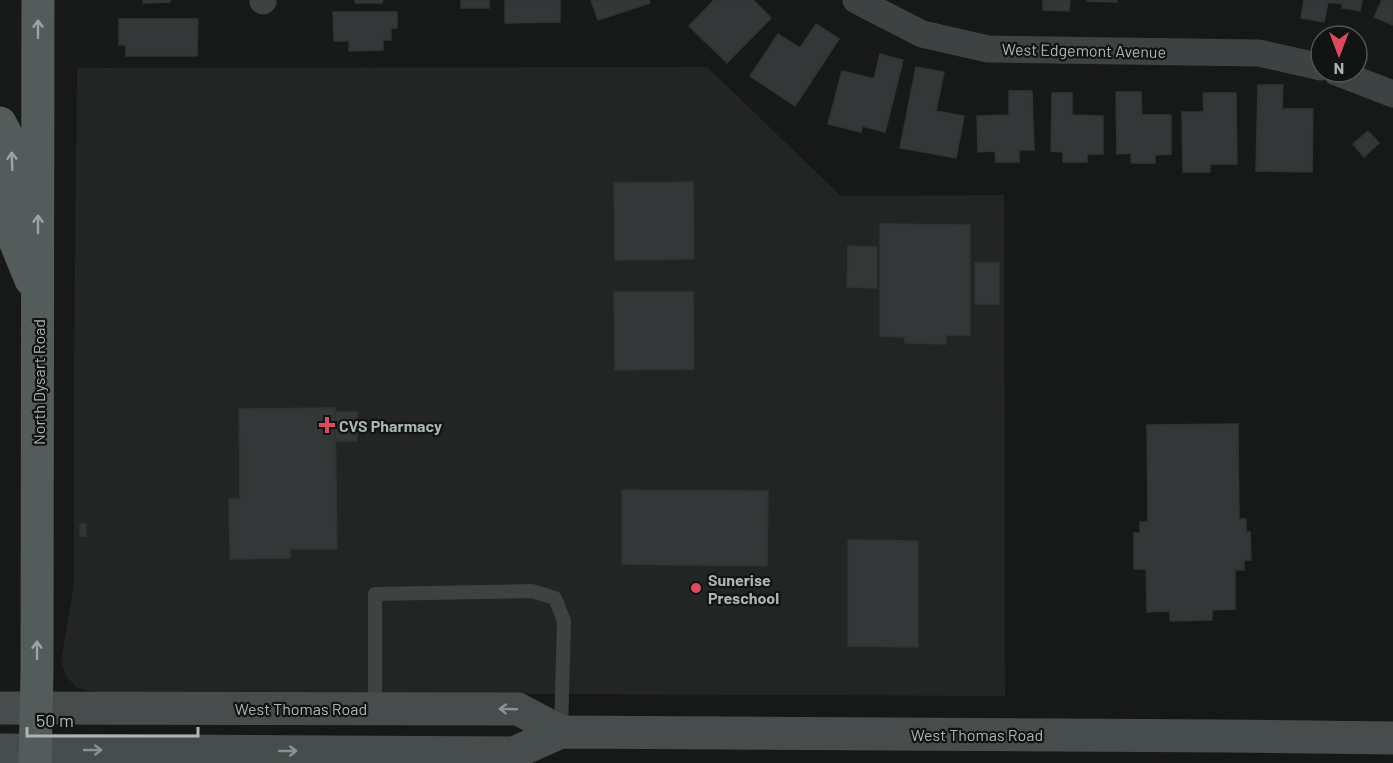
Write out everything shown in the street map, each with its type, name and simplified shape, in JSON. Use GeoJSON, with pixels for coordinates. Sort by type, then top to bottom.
{"type":"FeatureCollection","features":[{"type":"Feature","properties":{"kind":"main road","name":"North Dysart Road"},"geometry":{"type":"LineString","coordinates":[[35,756],[37,708],[38,0]]}},
{"type":"Feature","properties":{"kind":"main road"},"geometry":{"type":"LineString","coordinates":[[0,123],[13,153],[14,236],[38,298]]}},
{"type":"Feature","properties":{"kind":"main road","name":"West Thomas Road"},"geometry":{"type":"LineString","coordinates":[[0,708],[518,709],[561,732]]}},
{"type":"Feature","properties":{"kind":"main road","name":"West Thomas Road"},"geometry":{"type":"LineString","coordinates":[[0,750],[35,756],[514,753],[561,732],[1393,738]]}},
{"type":"Feature","properties":{"kind":"street","name":"West Edgemont Avenue"},"geometry":{"type":"LineString","coordinates":[[856,0],[922,34],[988,49],[1259,52],[1309,64]]}},
{"type":"Feature","properties":{"kind":"street"},"geometry":{"type":"LineString","coordinates":[[1367,84],[1393,94]]}},
{"type":"Feature","properties":{"kind":"lane"},"geometry":{"type":"LineString","coordinates":[[375,708],[375,594],[532,591],[555,598],[564,621],[561,732]]}},
{"type":"Feature","properties":{"kind":"shaded area"},"geometry":{"type":"Polygon","coordinates":[[[707,67],[841,196],[1004,195],[1005,696],[96,692],[77,688],[67,677],[61,662],[74,585],[77,68],[707,67]]]}},
{"type":"Feature","properties":{"kind":"building"},"geometry":{"type":"Polygon","coordinates":[[[143,0],[170,0],[170,2],[143,3],[143,0]]]}},
{"type":"Feature","properties":{"kind":"building"},"geometry":{"type":"Polygon","coordinates":[[[355,0],[383,0],[382,3],[355,3],[355,0]]]}},
{"type":"Feature","properties":{"kind":"building"},"geometry":{"type":"Polygon","coordinates":[[[461,0],[489,0],[489,8],[461,8],[461,0]]]}},
{"type":"Feature","properties":{"kind":"building"},"geometry":{"type":"Polygon","coordinates":[[[505,0],[560,0],[560,22],[505,23],[505,0]]]}},
{"type":"Feature","properties":{"kind":"building"},"geometry":{"type":"Polygon","coordinates":[[[591,0],[649,0],[650,3],[598,20],[591,0]]]}},
{"type":"Feature","properties":{"kind":"building"},"geometry":{"type":"Polygon","coordinates":[[[714,0],[753,0],[771,18],[727,63],[689,26],[714,0]]]}},
{"type":"Feature","properties":{"kind":"building"},"geometry":{"type":"Polygon","coordinates":[[[1043,0],[1070,0],[1069,11],[1043,10],[1043,0]]]}},
{"type":"Feature","properties":{"kind":"building"},"geometry":{"type":"Polygon","coordinates":[[[1117,0],[1117,2],[1087,1],[1117,0]]]}},
{"type":"Feature","properties":{"kind":"building"},"geometry":{"type":"Polygon","coordinates":[[[1304,0],[1362,0],[1360,11],[1342,8],[1343,4],[1328,2],[1324,22],[1301,18],[1304,0]]]}},
{"type":"Feature","properties":{"kind":"building"},"geometry":{"type":"Polygon","coordinates":[[[1382,0],[1393,0],[1393,25],[1374,17],[1382,0]]]}},
{"type":"Feature","properties":{"kind":"building"},"geometry":{"type":"Polygon","coordinates":[[[333,12],[397,12],[397,28],[391,28],[391,40],[383,40],[383,50],[349,51],[349,41],[334,41],[333,12]]]}},
{"type":"Feature","properties":{"kind":"building"},"geometry":{"type":"Polygon","coordinates":[[[119,19],[198,19],[197,56],[126,56],[126,45],[119,45],[119,19]]]}},
{"type":"Feature","properties":{"kind":"building"},"geometry":{"type":"Polygon","coordinates":[[[816,24],[839,39],[795,106],[750,76],[778,34],[800,48],[816,24]]]}},
{"type":"Feature","properties":{"kind":"building"},"geometry":{"type":"Polygon","coordinates":[[[880,54],[903,60],[885,132],[862,126],[861,132],[828,124],[842,71],[874,79],[880,54]]]}},
{"type":"Feature","properties":{"kind":"building"},"geometry":{"type":"Polygon","coordinates":[[[916,67],[944,72],[936,111],[964,116],[956,158],[900,148],[916,67]]]}},
{"type":"Feature","properties":{"kind":"building"},"geometry":{"type":"Polygon","coordinates":[[[1258,85],[1283,85],[1282,109],[1313,109],[1312,172],[1256,171],[1258,85]]]}},
{"type":"Feature","properties":{"kind":"building"},"geometry":{"type":"Polygon","coordinates":[[[1009,91],[1032,91],[1034,150],[1019,150],[1019,162],[996,162],[995,151],[978,152],[977,116],[1009,115],[1009,91]]]}},
{"type":"Feature","properties":{"kind":"building"},"geometry":{"type":"Polygon","coordinates":[[[1116,92],[1141,92],[1142,115],[1171,115],[1171,154],[1155,155],[1155,163],[1131,163],[1131,153],[1117,154],[1116,92]]]}},
{"type":"Feature","properties":{"kind":"building"},"geometry":{"type":"Polygon","coordinates":[[[1052,93],[1072,93],[1072,115],[1103,116],[1103,154],[1087,154],[1087,162],[1063,162],[1063,152],[1051,151],[1052,93]]]}},
{"type":"Feature","properties":{"kind":"building"},"geometry":{"type":"Polygon","coordinates":[[[1203,93],[1236,93],[1237,164],[1210,164],[1210,172],[1183,172],[1182,112],[1204,112],[1203,93]]]}},
{"type":"Feature","properties":{"kind":"building"},"geometry":{"type":"Polygon","coordinates":[[[1368,131],[1379,143],[1364,157],[1353,144],[1368,131]]]}},
{"type":"Feature","properties":{"kind":"building"},"geometry":{"type":"Polygon","coordinates":[[[693,182],[694,259],[615,260],[614,183],[693,182]]]}},
{"type":"Feature","properties":{"kind":"building"},"geometry":{"type":"Polygon","coordinates":[[[880,224],[970,225],[970,335],[946,335],[946,344],[905,343],[905,337],[880,336],[880,224]]]}},
{"type":"Feature","properties":{"kind":"building"},"geometry":{"type":"Polygon","coordinates":[[[848,246],[877,247],[877,288],[847,287],[848,246]]]}},
{"type":"Feature","properties":{"kind":"building"},"geometry":{"type":"Polygon","coordinates":[[[975,263],[999,263],[999,304],[975,304],[975,263]]]}},
{"type":"Feature","properties":{"kind":"building"},"geometry":{"type":"Polygon","coordinates":[[[614,292],[693,292],[694,369],[615,370],[614,292]]]}},
{"type":"Feature","properties":{"kind":"building","name":"CVS Pharmacy"},"geometry":{"type":"Polygon","coordinates":[[[335,408],[337,549],[290,549],[290,558],[230,559],[229,499],[240,499],[239,409],[335,408]]]}},
{"type":"Feature","properties":{"kind":"building"},"geometry":{"type":"Polygon","coordinates":[[[335,412],[357,412],[357,441],[336,441],[335,412]]]}},
{"type":"Feature","properties":{"kind":"building"},"geometry":{"type":"Polygon","coordinates":[[[1238,424],[1239,519],[1246,519],[1246,532],[1250,532],[1251,560],[1244,560],[1244,570],[1235,570],[1235,609],[1212,610],[1212,620],[1170,621],[1170,611],[1147,612],[1146,569],[1134,569],[1134,533],[1140,533],[1140,522],[1148,522],[1147,425],[1238,424]]]}},
{"type":"Feature","properties":{"kind":"building"},"geometry":{"type":"Polygon","coordinates":[[[622,490],[768,491],[767,566],[622,564],[622,490]]]}},
{"type":"Feature","properties":{"kind":"building"},"geometry":{"type":"Polygon","coordinates":[[[80,524],[86,524],[86,536],[80,536],[80,524]]]}},
{"type":"Feature","properties":{"kind":"building"},"geometry":{"type":"Polygon","coordinates":[[[848,540],[918,541],[918,647],[848,646],[848,540]]]}},
{"type":"Feature","properties":{"kind":"place","name":"CVS Pharmacy"},"geometry":{"type":"Point","coordinates":[327,425]}},
{"type":"Feature","properties":{"kind":"place","name":"Sunerise Preschool"},"geometry":{"type":"Point","coordinates":[696,588]}}]}
